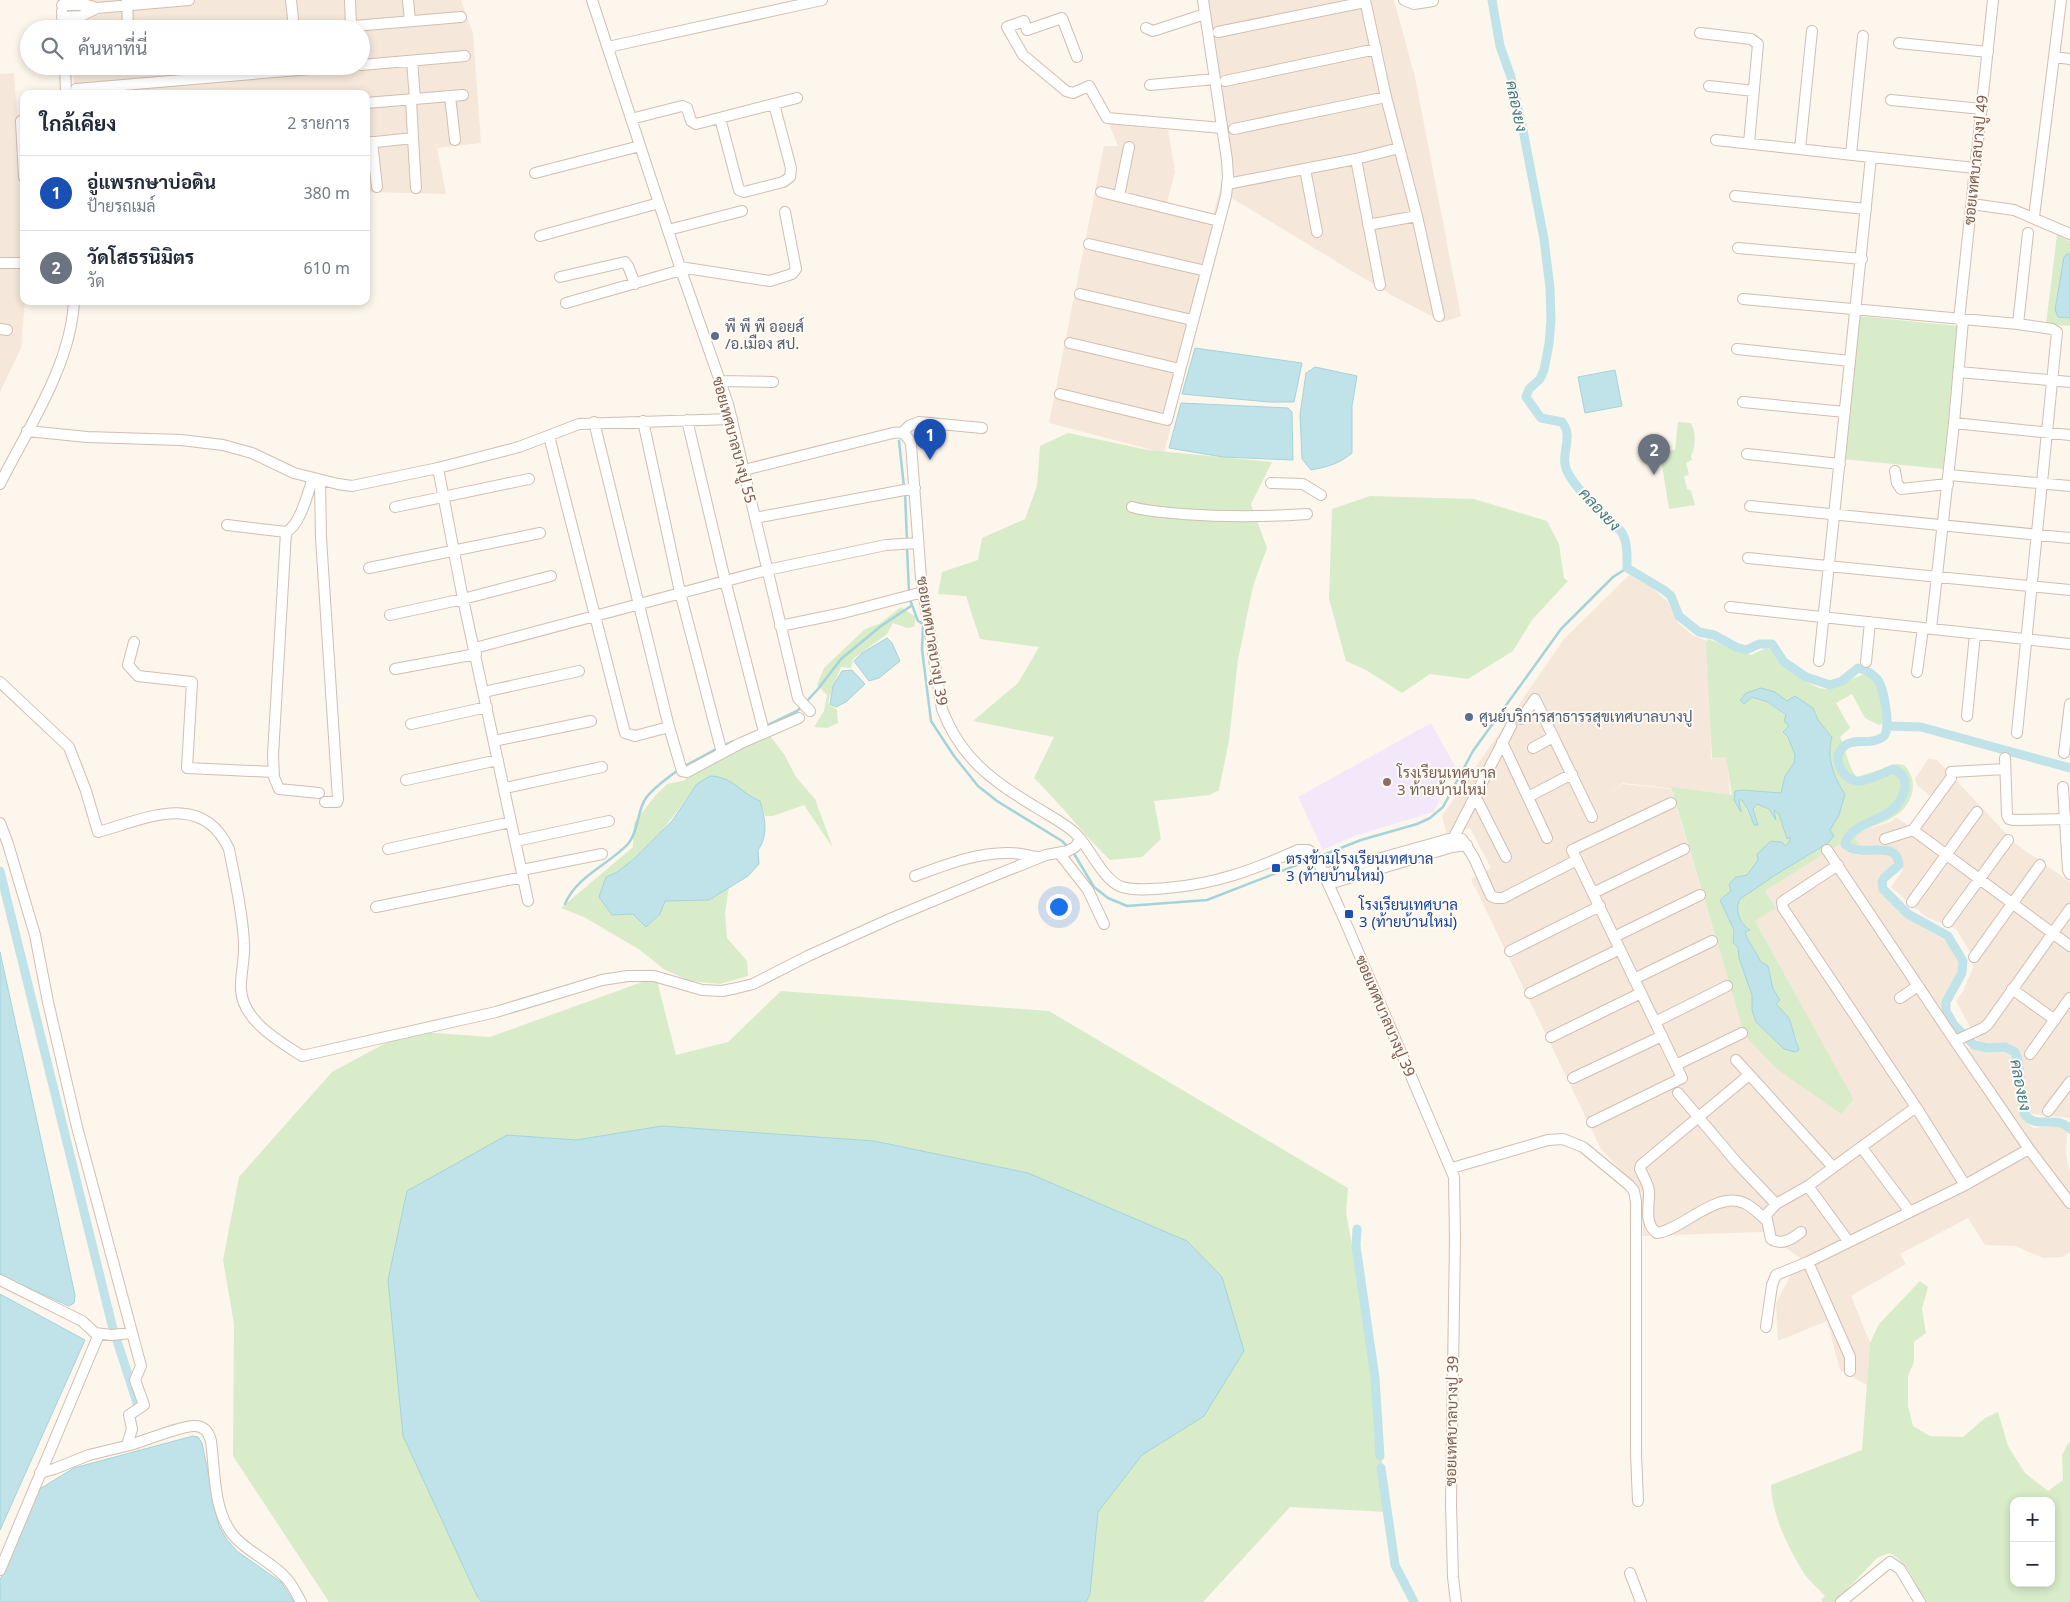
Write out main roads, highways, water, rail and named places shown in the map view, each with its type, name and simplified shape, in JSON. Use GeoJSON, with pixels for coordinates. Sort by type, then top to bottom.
{"type":"FeatureCollection","features":[{"type":"Feature","properties":{"kind":"water"},"geometry":{"type":"Polygon","coordinates":[[[2070,254],[2070,318],[2058,317],[2055,310],[2064,257],[2070,254]]]}},
{"type":"Feature","properties":{"kind":"water"},"geometry":{"type":"Polygon","coordinates":[[[1195,348],[1302,363],[1294,402],[1269,402],[1182,394],[1195,348]]]}},
{"type":"Feature","properties":{"kind":"water"},"geometry":{"type":"Polygon","coordinates":[[[1315,367],[1357,376],[1352,406],[1352,453],[1333,464],[1311,470],[1302,459],[1300,415],[1306,373],[1315,367]]]}},
{"type":"Feature","properties":{"kind":"water"},"geometry":{"type":"Polygon","coordinates":[[[1615,370],[1622,406],[1585,413],[1578,377],[1615,370]]]}},
{"type":"Feature","properties":{"kind":"water"},"geometry":{"type":"Polygon","coordinates":[[[1181,403],[1288,408],[1292,412],[1293,460],[1223,457],[1169,448],[1181,403]]]}},
{"type":"Feature","properties":{"kind":"water"},"geometry":{"type":"Polygon","coordinates":[[[887,638],[892,643],[900,661],[879,678],[869,681],[854,661],[862,653],[887,638]]]}},
{"type":"Feature","properties":{"kind":"water"},"geometry":{"type":"Polygon","coordinates":[[[852,670],[865,684],[846,702],[836,707],[830,704],[833,686],[842,671],[852,670]]]}},
{"type":"Feature","properties":{"kind":"water"},"geometry":{"type":"Polygon","coordinates":[[[1761,688],[1775,692],[1787,701],[1795,696],[1813,708],[1818,720],[1832,737],[1830,752],[1832,767],[1837,781],[1845,794],[1839,815],[1830,830],[1834,836],[1828,843],[1777,874],[1740,899],[1738,903],[1739,916],[1743,924],[1750,930],[1745,932],[1748,940],[1760,961],[1768,966],[1773,989],[1780,1000],[1776,1004],[1789,1018],[1799,1050],[1795,1052],[1784,1049],[1756,1022],[1752,1010],[1752,995],[1739,958],[1738,947],[1733,943],[1734,930],[1720,900],[1731,891],[1729,884],[1736,877],[1747,875],[1758,860],[1757,854],[1771,841],[1782,842],[1785,846],[1790,841],[1790,837],[1787,839],[1779,814],[1774,810],[1776,820],[1769,809],[1757,804],[1753,809],[1758,825],[1754,825],[1742,800],[1739,800],[1741,812],[1734,800],[1735,791],[1781,793],[1785,776],[1794,763],[1795,755],[1788,737],[1783,732],[1789,726],[1784,721],[1786,715],[1768,702],[1752,697],[1744,704],[1740,700],[1746,693],[1761,688]]]}},
{"type":"Feature","properties":{"kind":"water"},"geometry":{"type":"Polygon","coordinates":[[[710,776],[731,782],[760,801],[765,832],[758,850],[759,864],[748,876],[709,900],[665,901],[660,914],[646,927],[633,914],[612,915],[599,897],[606,877],[617,872],[634,859],[672,821],[697,784],[710,776]]]}},
{"type":"Feature","properties":{"kind":"water"},"geometry":{"type":"Polygon","coordinates":[[[0,952],[75,1295],[74,1303],[69,1306],[0,1275],[0,952]]]}},
{"type":"Feature","properties":{"kind":"water"},"geometry":{"type":"Polygon","coordinates":[[[662,1126],[874,1141],[1028,1173],[1187,1241],[1222,1277],[1244,1351],[1204,1416],[1142,1455],[1098,1512],[1090,1594],[1086,1602],[482,1602],[477,1596],[403,1436],[388,1280],[407,1191],[507,1135],[576,1140],[662,1126]]]}},
{"type":"Feature","properties":{"kind":"water"},"geometry":{"type":"Polygon","coordinates":[[[0,1294],[85,1340],[0,1530],[0,1294]]]}},
{"type":"Feature","properties":{"kind":"water"},"geometry":{"type":"Polygon","coordinates":[[[193,1436],[198,1437],[202,1443],[219,1526],[227,1540],[238,1552],[281,1582],[294,1602],[0,1602],[0,1580],[38,1490],[74,1468],[193,1436]]]}},
{"type":"Feature","properties":{"kind":"waterway","name":"คลองยง"},"geometry":{"type":"LineString","coordinates":[[1492,0],[1500,46],[1511,77],[1523,130],[1544,239],[1550,288],[1551,320],[1544,370],[1540,379],[1529,389],[1526,397],[1541,418],[1562,422],[1567,434],[1565,466],[1568,473],[1587,498],[1622,532],[1627,552],[1627,568],[1671,596],[1679,616],[1699,632],[1714,635],[1736,647],[1746,650],[1759,644],[1772,644],[1784,662],[1806,677],[1830,685],[1842,681],[1858,668],[1869,672],[1877,679],[1886,709],[1886,733],[1878,740],[1847,744],[1839,753],[1839,765],[1845,775],[1856,781],[1869,779],[1893,769],[1903,777],[1905,788],[1900,800],[1892,810],[1852,832],[1845,844],[1860,850],[1885,850],[1892,852],[1897,857],[1899,865],[1884,878],[1882,882],[1883,889],[1908,914],[1948,936],[1963,961],[1962,973],[1946,1002],[1946,1011],[1954,1025],[1974,1045],[1987,1048],[2005,1047],[2015,1052],[2018,1060],[2024,1113],[2034,1121],[2059,1123],[2070,1129]]}},
{"type":"Feature","properties":{"kind":"waterway"},"geometry":{"type":"LineString","coordinates":[[899,441],[904,487]]}},
{"type":"Feature","properties":{"kind":"waterway"},"geometry":{"type":"LineString","coordinates":[[905,492],[907,542]]}},
{"type":"Feature","properties":{"kind":"waterway"},"geometry":{"type":"LineString","coordinates":[[907,547],[909,592]]}},
{"type":"Feature","properties":{"kind":"waterway"},"geometry":{"type":"LineString","coordinates":[[1323,855],[1361,840],[1417,824],[1430,818],[1443,807],[1473,751],[1561,629],[1613,577],[1627,568]]}},
{"type":"Feature","properties":{"kind":"waterway"},"geometry":{"type":"LineString","coordinates":[[909,597],[918,621],[923,624],[922,649],[931,721],[954,756],[978,786],[997,801],[1062,841],[1069,848]]}},
{"type":"Feature","properties":{"kind":"waterway"},"geometry":{"type":"LineString","coordinates":[[806,702],[841,659],[881,626],[911,606]]}},
{"type":"Feature","properties":{"kind":"waterway"},"geometry":{"type":"LineString","coordinates":[[766,726],[797,711],[802,706]]}},
{"type":"Feature","properties":{"kind":"waterway"},"geometry":{"type":"LineString","coordinates":[[1887,726],[1921,727],[2070,768]]}},
{"type":"Feature","properties":{"kind":"waterway"},"geometry":{"type":"LineString","coordinates":[[723,746],[734,741]]}},
{"type":"Feature","properties":{"kind":"waterway"},"geometry":{"type":"LineString","coordinates":[[683,767],[718,748]]}},
{"type":"Feature","properties":{"kind":"waterway"},"geometry":{"type":"LineString","coordinates":[[565,904],[570,894],[585,878],[628,844],[632,839],[641,808],[646,798],[657,786],[678,770]]}},
{"type":"Feature","properties":{"kind":"waterway"},"geometry":{"type":"LineString","coordinates":[[1073,852],[1094,887],[1108,898],[1127,906],[1207,900],[1310,860]]}},
{"type":"Feature","properties":{"kind":"waterway"},"geometry":{"type":"LineString","coordinates":[[0,871],[112,1325],[138,1406]]}},
{"type":"Feature","properties":{"kind":"waterway"},"geometry":{"type":"LineString","coordinates":[[1357,1229],[1356,1246],[1375,1378],[1380,1456]]}},
{"type":"Feature","properties":{"kind":"waterway"},"geometry":{"type":"LineString","coordinates":[[1381,1468],[1395,1565],[1414,1602]]}},
{"type":"Feature","properties":{"kind":"place","name":"พี พี พี ออยส์ /อ.เมือง สป."},"geometry":{"type":"Point","coordinates":[715,336]}},
{"type":"Feature","properties":{"kind":"place","name":"อู่แพรกษาบ่อดิน"},"geometry":{"type":"Point","coordinates":[930,460]}},
{"type":"Feature","properties":{"kind":"place","name":"วัดโสธรนิมิตร"},"geometry":{"type":"Point","coordinates":[1654,475]}},
{"type":"Feature","properties":{"kind":"place","name":"ศูนย์บริการสาธารรสุขเทศบาลบางปู"},"geometry":{"type":"Point","coordinates":[1469,717]}},
{"type":"Feature","properties":{"kind":"place","name":"โรงเรียนเทศบาล 3 ท้ายบ้านใหม่"},"geometry":{"type":"Point","coordinates":[1387,782]}},
{"type":"Feature","properties":{"kind":"place","name":"ตรงข้ามโรงเรียนเทศบาล 3 (ท้ายบ้านใหม่)"},"geometry":{"type":"Point","coordinates":[1276,868]}},
{"type":"Feature","properties":{"kind":"place","name":"โรงเรียนเทศบาล 3 (ท้ายบ้านใหม่)"},"geometry":{"type":"Point","coordinates":[1349,914]}}]}
